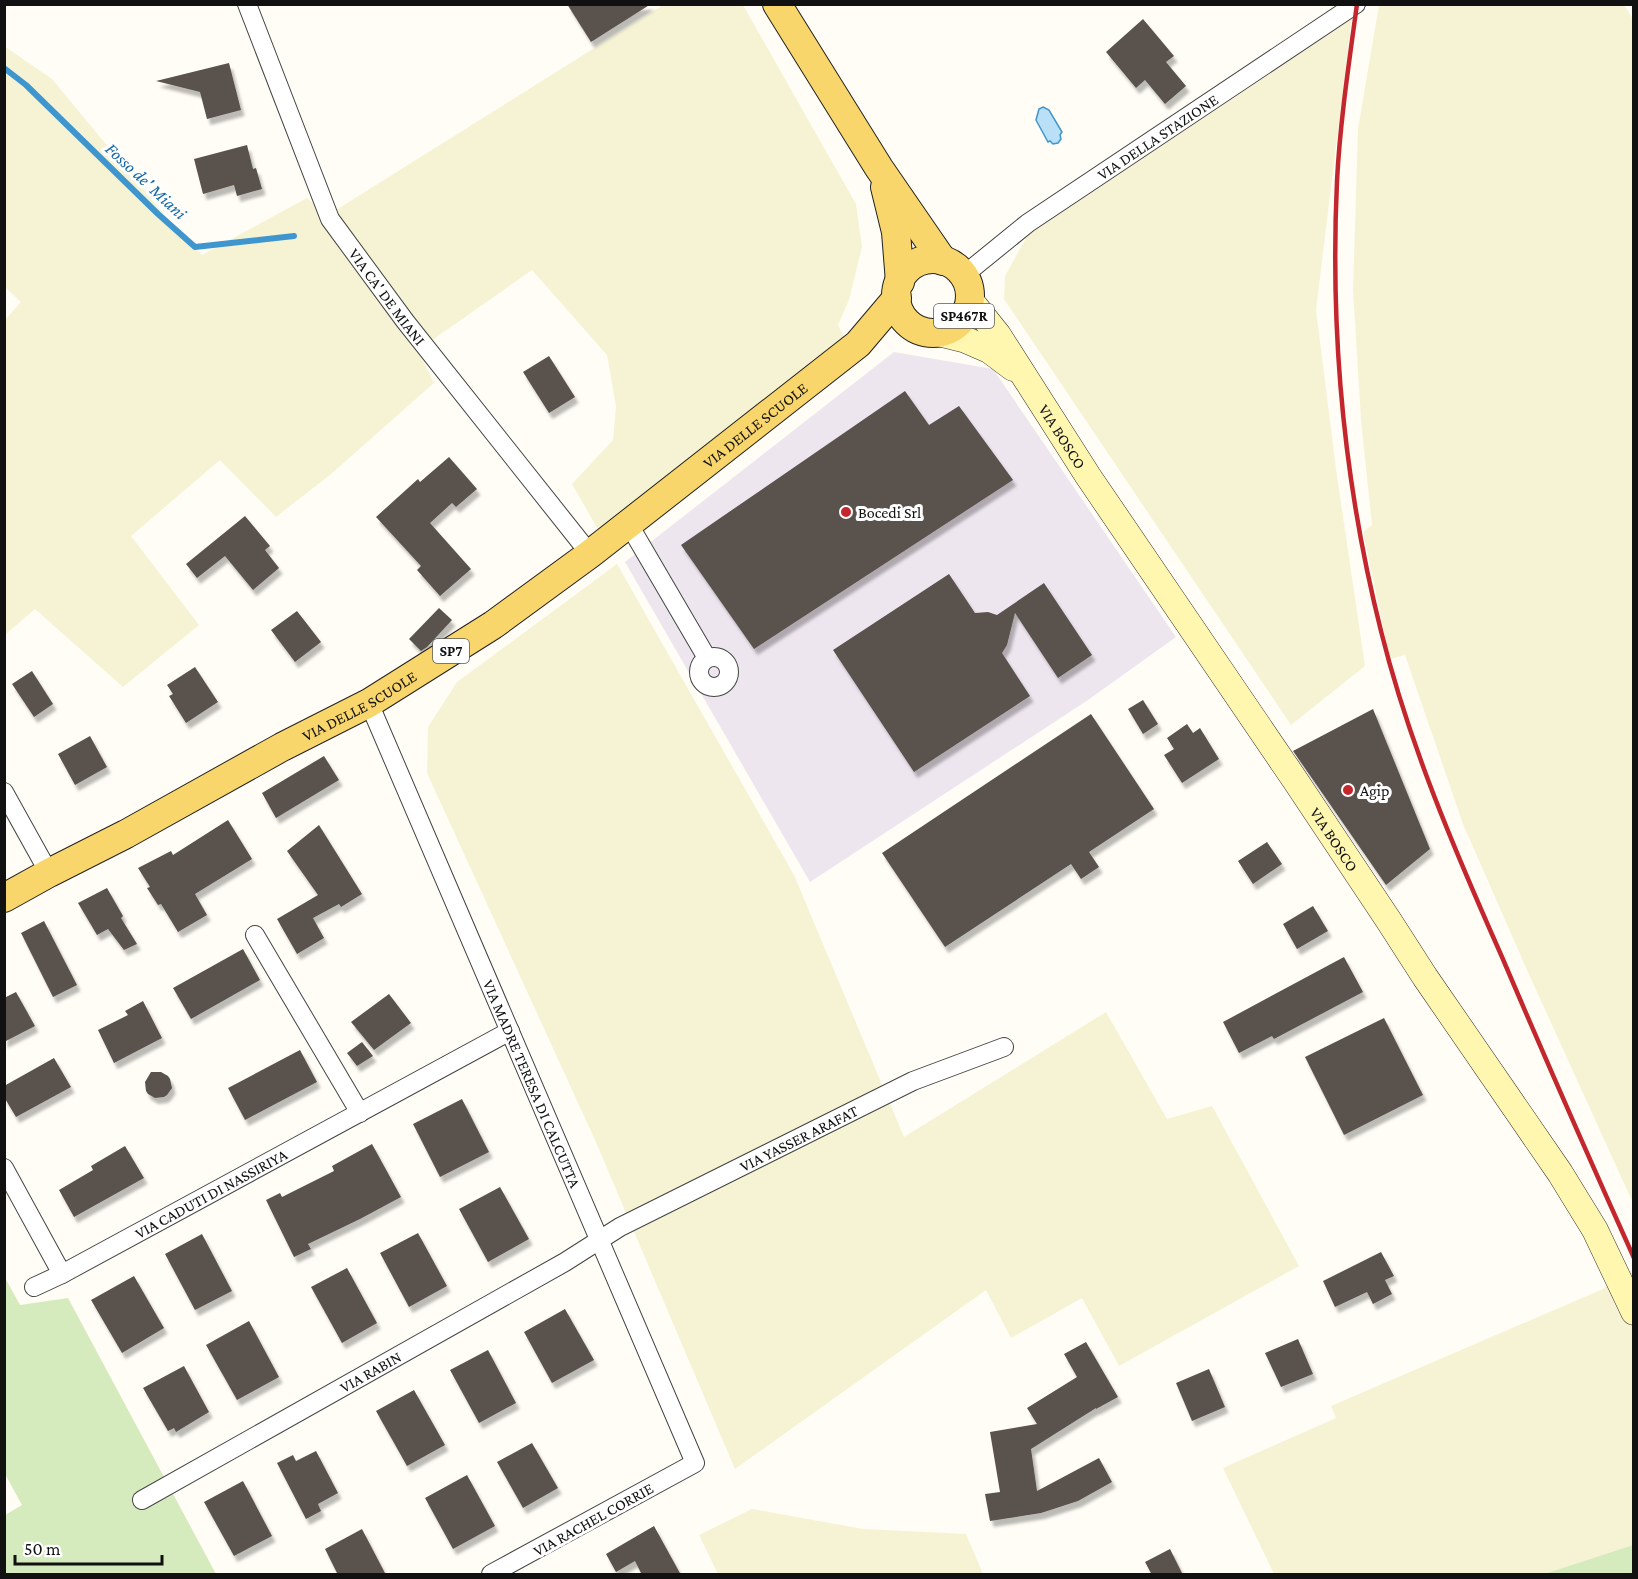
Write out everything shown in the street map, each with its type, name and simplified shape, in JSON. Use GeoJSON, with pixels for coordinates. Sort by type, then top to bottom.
{"type":"FeatureCollection","features":[{"type":"Feature","properties":{"kind":"main road","name":"VIA BOSCO"},"geometry":{"type":"LineString","coordinates":[[777,4],[879,168],[998,335],[1088,476],[1301,789],[1425,977],[1560,1173],[1595,1230],[1634,1312]]}},
{"type":"Feature","properties":{"kind":"main road","name":"VIA BOSCO"},"geometry":{"type":"LineString","coordinates":[[879,168],[896,232],[899,309],[904,319],[914,328],[966,340],[988,350],[1023,375]]}},
{"type":"Feature","properties":{"kind":"main road"},"geometry":{"type":"LineString","coordinates":[[898,290],[902,276],[910,268],[920,262],[930,260],[959,279]]}},
{"type":"Feature","properties":{"kind":"main road","name":"SP467R"},"geometry":{"type":"LineString","coordinates":[[932,333],[950,329],[960,322],[967,311],[959,279]]}},
{"type":"Feature","properties":{"kind":"main road","name":"VIA DELLE SCUOLE"},"geometry":{"type":"LineString","coordinates":[[4,898],[126,834],[282,747],[369,703],[493,625],[590,554],[858,344],[898,290]]}},
{"type":"Feature","properties":{"kind":"main road","name":"VIA DELLE SCUOLE"},"geometry":{"type":"LineString","coordinates":[[858,344],[932,333]]}},
{"type":"Feature","properties":{"kind":"street","name":"VIA CA' DE MIANI"},"geometry":{"type":"LineString","coordinates":[[246,4],[330,219],[405,321],[590,554]]}},
{"type":"Feature","properties":{"kind":"street","name":"VIA DELLA STAZIONE"},"geometry":{"type":"LineString","coordinates":[[959,279],[1028,223],[1356,4]]}},
{"type":"Feature","properties":{"kind":"street"},"geometry":{"type":"LineString","coordinates":[[628,523],[707,658]]}},
{"type":"Feature","properties":{"kind":"street","name":"VIA MADRE TERESA DI CALCUTTA"},"geometry":{"type":"LineString","coordinates":[[369,703],[695,1463]]}},
{"type":"Feature","properties":{"kind":"street"},"geometry":{"type":"LineString","coordinates":[[4,792],[49,873]]}},
{"type":"Feature","properties":{"kind":"street"},"geometry":{"type":"LineString","coordinates":[[255,935],[360,1113]]}},
{"type":"Feature","properties":{"kind":"street","name":"VIA CADUTI DI NASSIRIYA"},"geometry":{"type":"LineString","coordinates":[[34,1287],[62,1274],[510,1031]]}},
{"type":"Feature","properties":{"kind":"street","name":"VIA YASSER ARAFAT"},"geometry":{"type":"LineString","coordinates":[[599,1239],[914,1081],[1004,1047]]}},
{"type":"Feature","properties":{"kind":"street"},"geometry":{"type":"LineString","coordinates":[[4,1168],[62,1274]]}},
{"type":"Feature","properties":{"kind":"street","name":"VIA RABIN"},"geometry":{"type":"LineString","coordinates":[[142,1500],[565,1262],[599,1239]]}},
{"type":"Feature","properties":{"kind":"street","name":"VIA RACHEL CORRIE"},"geometry":{"type":"LineString","coordinates":[[491,1575],[695,1463]]}},
{"type":"Feature","properties":{"kind":"shaded area"},"geometry":{"type":"Polygon","coordinates":[[[663,5],[743,5],[856,204],[862,247],[849,300],[838,325],[847,343],[600,533],[572,484],[613,440],[616,406],[607,355],[532,270],[418,350],[434,383],[331,474],[276,517],[220,460],[131,536],[199,625],[123,687],[35,609],[5,635],[4,321],[21,302],[5,287],[4,46],[52,79],[177,230],[202,255],[307,198],[328,215],[663,5]]]}},
{"type":"Feature","properties":{"kind":"shaded area"},"geometry":{"type":"Polygon","coordinates":[[[1379,5],[1624,5],[1633,19],[1633,1203],[1463,824],[1405,655],[1390,659],[1363,532],[1372,525],[1361,420],[1353,289],[1358,129],[1379,5]]]}},
{"type":"Feature","properties":{"kind":"shaded area"},"geometry":{"type":"Polygon","coordinates":[[[1352,16],[1316,310],[1336,469],[1365,666],[1291,725],[1004,299],[1005,276],[1031,229],[1352,16]]]}},
{"type":"Feature","properties":{"kind":"shaded area"},"geometry":{"type":"Polygon","coordinates":[[[894,352],[993,369],[1176,637],[1088,700],[810,882],[625,562],[894,352]]]}},
{"type":"Feature","properties":{"kind":"shaded area"},"geometry":{"type":"Polygon","coordinates":[[[617,564],[794,875],[904,1137],[1106,1012],[1167,1119],[1212,1106],[1299,1266],[1119,1366],[1082,1298],[1011,1338],[986,1290],[735,1469],[595,1140],[427,773],[428,727],[457,682],[617,564]]]}},
{"type":"Feature","properties":{"kind":"shaded area"},"geometry":{"type":"Polygon","coordinates":[[[1633,1270],[1633,1545],[1544,1574],[1274,1574],[1223,1468],[1336,1418],[1331,1406],[1603,1289],[1612,1280],[1633,1270]]]}},
{"type":"Feature","properties":{"kind":"shaded area"},"geometry":{"type":"Polygon","coordinates":[[[752,1509],[863,1529],[966,1534],[983,1574],[718,1574],[699,1535],[752,1509]]]}},
{"type":"Feature","properties":{"kind":"green space"},"geometry":{"type":"Polygon","coordinates":[[[4,1276],[20,1305],[68,1298],[216,1574],[5,1574],[5,1515],[22,1505],[5,1474],[4,1276]]]}},
{"type":"Feature","properties":{"kind":"green space"},"geometry":{"type":"Polygon","coordinates":[[[1633,1545],[1633,1574],[1544,1574],[1633,1545]]]}},
{"type":"Feature","properties":{"kind":"water"},"geometry":{"type":"Polygon","coordinates":[[[1043,107],[1049,110],[1062,132],[1058,143],[1048,142],[1036,120],[1039,109],[1043,107]]]}},
{"type":"Feature","properties":{"kind":"building"},"geometry":{"type":"Polygon","coordinates":[[[567,4],[651,4],[591,42],[567,4]]]}},
{"type":"Feature","properties":{"kind":"building"},"geometry":{"type":"Polygon","coordinates":[[[1143,19],[1174,56],[1166,62],[1186,86],[1165,104],[1145,80],[1136,88],[1106,52],[1143,19]]]}},
{"type":"Feature","properties":{"kind":"building"},"geometry":{"type":"Polygon","coordinates":[[[229,63],[241,110],[207,119],[200,92],[156,81],[229,63]]]}},
{"type":"Feature","properties":{"kind":"building"},"geometry":{"type":"Polygon","coordinates":[[[247,145],[253,169],[256,168],[262,189],[237,196],[234,185],[203,194],[194,159],[247,145]]]}},
{"type":"Feature","properties":{"kind":"building"},"geometry":{"type":"Polygon","coordinates":[[[549,356],[575,397],[549,413],[523,372],[549,356]]]}},
{"type":"Feature","properties":{"kind":"building","name":"Bocedi Srl"},"geometry":{"type":"Polygon","coordinates":[[[905,391],[929,425],[959,406],[1013,480],[754,649],[681,545],[905,391]]]}},
{"type":"Feature","properties":{"kind":"building"},"geometry":{"type":"Polygon","coordinates":[[[449,457],[477,489],[456,507],[452,503],[430,523],[471,569],[440,596],[417,570],[421,566],[376,517],[418,479],[420,482],[449,457]]]}},
{"type":"Feature","properties":{"kind":"building"},"geometry":{"type":"Polygon","coordinates":[[[245,516],[270,546],[265,550],[279,568],[253,590],[225,556],[197,578],[186,564],[245,516]]]}},
{"type":"Feature","properties":{"kind":"building"},"geometry":{"type":"Polygon","coordinates":[[[949,574],[975,613],[988,612],[997,615],[1044,583],[1092,655],[1058,678],[1015,613],[1007,645],[1002,653],[1030,696],[914,772],[833,650],[949,574]]]}},
{"type":"Feature","properties":{"kind":"building"},"geometry":{"type":"Polygon","coordinates":[[[439,608],[452,620],[421,651],[409,639],[439,608]]]}},
{"type":"Feature","properties":{"kind":"building"},"geometry":{"type":"Polygon","coordinates":[[[297,611],[321,642],[295,662],[271,630],[297,611]]]}},
{"type":"Feature","properties":{"kind":"building"},"geometry":{"type":"Polygon","coordinates":[[[195,667],[218,702],[186,723],[169,696],[173,694],[167,685],[195,667]]]}},
{"type":"Feature","properties":{"kind":"building"},"geometry":{"type":"Polygon","coordinates":[[[32,671],[53,704],[34,717],[12,684],[32,671]]]}},
{"type":"Feature","properties":{"kind":"building"},"geometry":{"type":"Polygon","coordinates":[[[1143,700],[1158,724],[1143,734],[1128,709],[1143,700]]]}},
{"type":"Feature","properties":{"kind":"building"},"geometry":{"type":"Polygon","coordinates":[[[1373,709],[1430,849],[1386,885],[1293,751],[1373,709]]]}},
{"type":"Feature","properties":{"kind":"building"},"geometry":{"type":"Polygon","coordinates":[[[1091,714],[1154,809],[1089,852],[1099,867],[1081,879],[1071,864],[945,947],[882,853],[1091,714]]]}},
{"type":"Feature","properties":{"kind":"building"},"geometry":{"type":"Polygon","coordinates":[[[1187,724],[1193,733],[1200,728],[1219,759],[1182,783],[1164,755],[1174,749],[1167,738],[1187,724]]]}},
{"type":"Feature","properties":{"kind":"building"},"geometry":{"type":"Polygon","coordinates":[[[90,736],[107,767],[75,785],[58,754],[90,736]]]}},
{"type":"Feature","properties":{"kind":"building"},"geometry":{"type":"Polygon","coordinates":[[[324,756],[339,780],[276,818],[262,793],[324,756]]]}},
{"type":"Feature","properties":{"kind":"building"},"geometry":{"type":"Polygon","coordinates":[[[228,820],[252,859],[195,894],[207,915],[178,932],[161,904],[158,905],[147,888],[150,887],[138,868],[171,851],[173,855],[228,820]]]}},
{"type":"Feature","properties":{"kind":"building"},"geometry":{"type":"Polygon","coordinates":[[[319,825],[362,894],[341,907],[339,904],[313,918],[324,938],[297,954],[277,919],[318,895],[287,851],[319,825]]]}},
{"type":"Feature","properties":{"kind":"building"},"geometry":{"type":"Polygon","coordinates":[[[1267,842],[1282,864],[1253,884],[1238,861],[1267,842]]]}},
{"type":"Feature","properties":{"kind":"building"},"geometry":{"type":"Polygon","coordinates":[[[107,888],[123,916],[121,918],[137,944],[124,950],[108,929],[97,935],[78,903],[107,888]]]}},
{"type":"Feature","properties":{"kind":"building"},"geometry":{"type":"Polygon","coordinates":[[[1313,906],[1328,931],[1297,949],[1283,924],[1313,906]]]}},
{"type":"Feature","properties":{"kind":"building"},"geometry":{"type":"Polygon","coordinates":[[[44,921],[77,985],[53,997],[21,933],[44,921]]]}},
{"type":"Feature","properties":{"kind":"building"},"geometry":{"type":"Polygon","coordinates":[[[243,949],[260,980],[191,1019],[173,988],[243,949]]]}},
{"type":"Feature","properties":{"kind":"building"},"geometry":{"type":"Polygon","coordinates":[[[1344,957],[1363,992],[1274,1039],[1272,1036],[1239,1053],[1223,1022],[1344,957]]]}},
{"type":"Feature","properties":{"kind":"building"},"geometry":{"type":"Polygon","coordinates":[[[16,992],[35,1026],[4,1042],[4,998],[16,992]]]}},
{"type":"Feature","properties":{"kind":"building"},"geometry":{"type":"Polygon","coordinates":[[[389,994],[411,1023],[374,1050],[351,1022],[389,994]]]}},
{"type":"Feature","properties":{"kind":"building"},"geometry":{"type":"Polygon","coordinates":[[[143,1001],[162,1038],[114,1063],[98,1030],[128,1015],[125,1011],[143,1001]]]}},
{"type":"Feature","properties":{"kind":"building"},"geometry":{"type":"Polygon","coordinates":[[[1384,1018],[1423,1095],[1344,1135],[1305,1057],[1384,1018]]]}},
{"type":"Feature","properties":{"kind":"building"},"geometry":{"type":"Polygon","coordinates":[[[362,1042],[373,1056],[357,1066],[347,1053],[362,1042]]]}},
{"type":"Feature","properties":{"kind":"building"},"geometry":{"type":"Polygon","coordinates":[[[300,1050],[317,1082],[245,1120],[228,1088],[300,1050]]]}},
{"type":"Feature","properties":{"kind":"building"},"geometry":{"type":"Polygon","coordinates":[[[54,1058],[71,1087],[16,1117],[4,1097],[4,1086],[54,1058]]]}},
{"type":"Feature","properties":{"kind":"building"},"geometry":{"type":"Polygon","coordinates":[[[151,1072],[161,1072],[170,1079],[172,1088],[164,1097],[155,1098],[146,1091],[145,1082],[151,1072]]]}},
{"type":"Feature","properties":{"kind":"building"},"geometry":{"type":"Polygon","coordinates":[[[462,1099],[489,1152],[440,1177],[413,1124],[462,1099]]]}},
{"type":"Feature","properties":{"kind":"building"},"geometry":{"type":"Polygon","coordinates":[[[372,1144],[401,1197],[308,1244],[311,1249],[294,1257],[266,1200],[280,1193],[282,1197],[334,1171],[332,1166],[372,1144]]]}},
{"type":"Feature","properties":{"kind":"building"},"geometry":{"type":"Polygon","coordinates":[[[125,1146],[144,1178],[74,1217],[59,1190],[93,1170],[91,1166],[125,1146]]]}},
{"type":"Feature","properties":{"kind":"building"},"geometry":{"type":"Polygon","coordinates":[[[500,1187],[529,1239],[488,1262],[459,1209],[500,1187]]]}},
{"type":"Feature","properties":{"kind":"building"},"geometry":{"type":"Polygon","coordinates":[[[418,1233],[447,1286],[409,1307],[380,1253],[418,1233]]]}},
{"type":"Feature","properties":{"kind":"building"},"geometry":{"type":"Polygon","coordinates":[[[202,1234],[232,1291],[195,1310],[165,1254],[202,1234]]]}},
{"type":"Feature","properties":{"kind":"building"},"geometry":{"type":"Polygon","coordinates":[[[1381,1252],[1394,1276],[1385,1280],[1392,1294],[1373,1304],[1367,1292],[1335,1307],[1323,1281],[1381,1252]]]}},
{"type":"Feature","properties":{"kind":"building"},"geometry":{"type":"Polygon","coordinates":[[[347,1268],[377,1323],[342,1343],[311,1287],[347,1268]]]}},
{"type":"Feature","properties":{"kind":"building"},"geometry":{"type":"Polygon","coordinates":[[[134,1276],[164,1328],[122,1353],[91,1300],[134,1276]]]}},
{"type":"Feature","properties":{"kind":"building"},"geometry":{"type":"Polygon","coordinates":[[[565,1309],[594,1360],[552,1383],[524,1332],[565,1309]]]}},
{"type":"Feature","properties":{"kind":"building"},"geometry":{"type":"Polygon","coordinates":[[[249,1321],[279,1377],[237,1400],[206,1345],[249,1321]]]}},
{"type":"Feature","properties":{"kind":"building"},"geometry":{"type":"Polygon","coordinates":[[[1298,1339],[1313,1374],[1281,1387],[1265,1353],[1298,1339]]]}},
{"type":"Feature","properties":{"kind":"building"},"geometry":{"type":"Polygon","coordinates":[[[1086,1342],[1118,1397],[1096,1408],[1031,1449],[1037,1491],[1099,1458],[1112,1482],[1078,1501],[1041,1513],[990,1521],[985,1494],[1000,1492],[990,1432],[1037,1424],[1027,1408],[1077,1377],[1064,1354],[1086,1342]]]}},
{"type":"Feature","properties":{"kind":"building"},"geometry":{"type":"Polygon","coordinates":[[[488,1350],[516,1403],[479,1423],[450,1370],[488,1350]]]}},
{"type":"Feature","properties":{"kind":"building"},"geometry":{"type":"Polygon","coordinates":[[[184,1366],[209,1412],[176,1432],[174,1428],[168,1431],[143,1388],[184,1366]]]}},
{"type":"Feature","properties":{"kind":"building"},"geometry":{"type":"Polygon","coordinates":[[[1209,1369],[1225,1407],[1192,1421],[1176,1383],[1209,1369]]]}},
{"type":"Feature","properties":{"kind":"building"},"geometry":{"type":"Polygon","coordinates":[[[414,1390],[445,1445],[407,1466],[376,1411],[414,1390]]]}},
{"type":"Feature","properties":{"kind":"building"},"geometry":{"type":"Polygon","coordinates":[[[532,1443],[558,1488],[523,1508],[497,1462],[532,1443]]]}},
{"type":"Feature","properties":{"kind":"building"},"geometry":{"type":"Polygon","coordinates":[[[316,1451],[338,1493],[318,1504],[321,1511],[306,1519],[277,1463],[293,1455],[296,1461],[316,1451]]]}},
{"type":"Feature","properties":{"kind":"building"},"geometry":{"type":"Polygon","coordinates":[[[467,1475],[495,1526],[453,1549],[425,1498],[467,1475]]]}},
{"type":"Feature","properties":{"kind":"building"},"geometry":{"type":"Polygon","coordinates":[[[243,1481],[272,1536],[234,1556],[204,1502],[243,1481]]]}},
{"type":"Feature","properties":{"kind":"building"},"geometry":{"type":"Polygon","coordinates":[[[654,1526],[681,1575],[642,1575],[635,1561],[616,1572],[606,1554],[654,1526]]]}},
{"type":"Feature","properties":{"kind":"building"},"geometry":{"type":"Polygon","coordinates":[[[362,1529],[386,1575],[338,1575],[325,1549],[362,1529]]]}},
{"type":"Feature","properties":{"kind":"building"},"geometry":{"type":"Polygon","coordinates":[[[1170,1549],[1183,1575],[1152,1575],[1145,1562],[1170,1549]]]}},
{"type":"Feature","properties":{"kind":"waterway","name":"Fosso de' Miani"},"geometry":{"type":"LineString","coordinates":[[4,68],[26,85],[195,247],[294,236]]}},
{"type":"Feature","properties":{"kind":"railway"},"geometry":{"type":"LineString","coordinates":[[1357,4],[1338,159],[1335,238],[1336,294],[1338,351],[1349,464],[1368,576],[1392,673],[1434,797],[1484,917],[1634,1258]]}},
{"type":"Feature","properties":{"kind":"place","name":"Bocedi Srl"},"geometry":{"type":"Point","coordinates":[846,512]}},
{"type":"Feature","properties":{"kind":"place","name":"Agip"},"geometry":{"type":"Point","coordinates":[1348,790]}}]}
